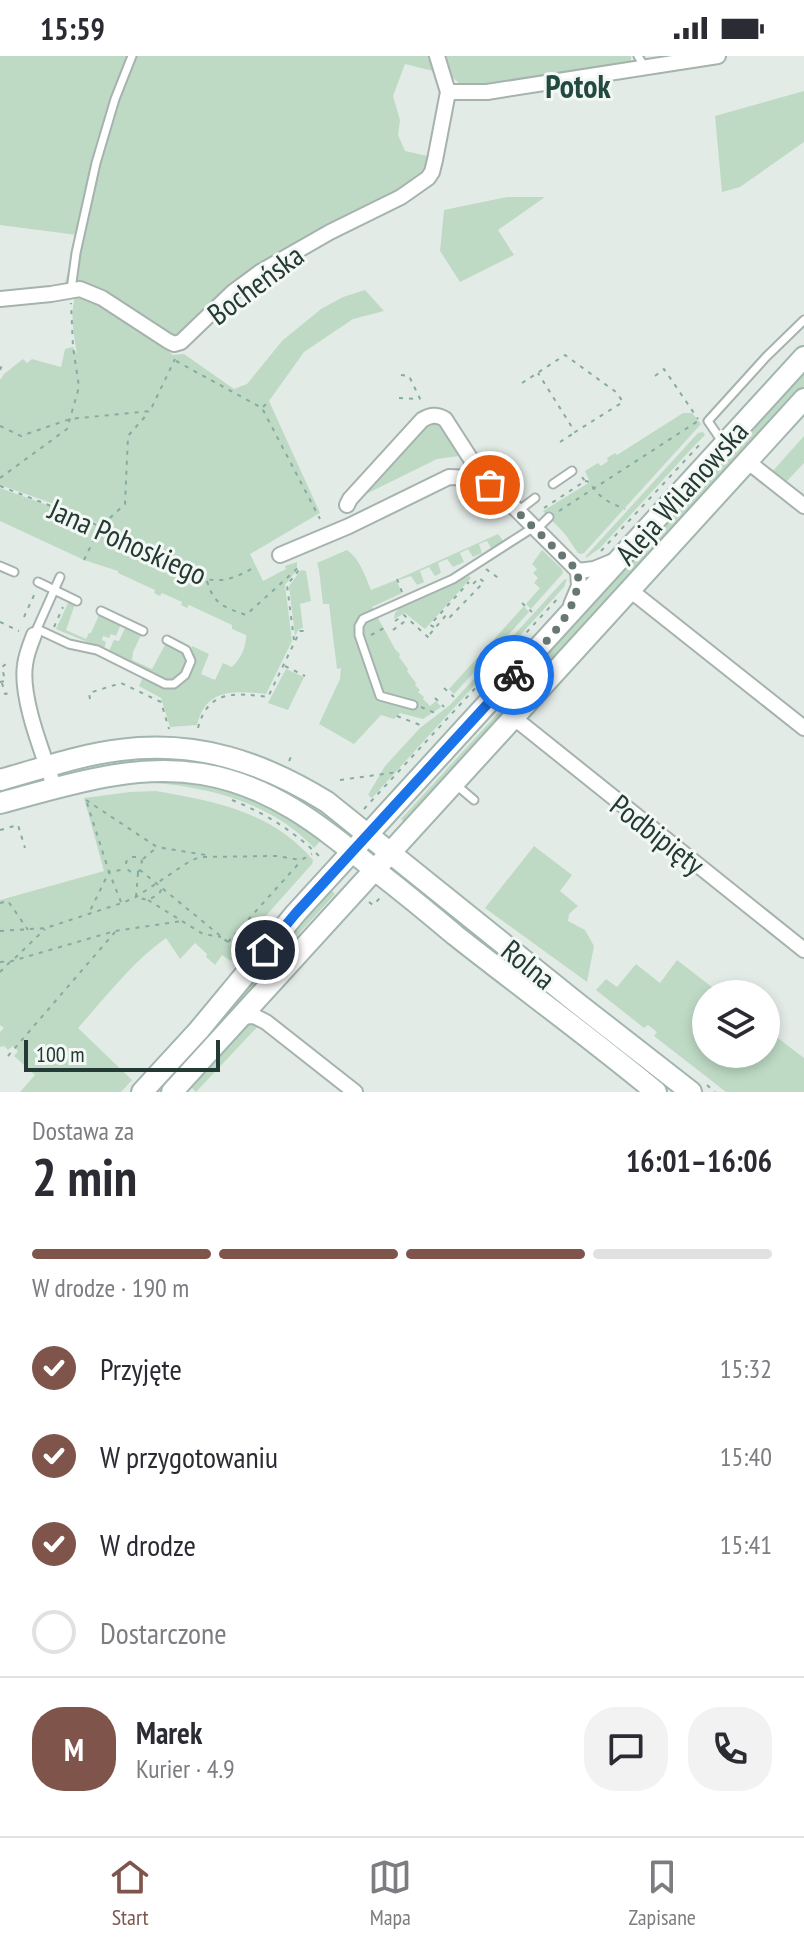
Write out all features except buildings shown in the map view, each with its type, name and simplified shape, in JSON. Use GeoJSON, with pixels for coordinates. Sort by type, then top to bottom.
{"type":"FeatureCollection","features":[{"type":"Feature","properties":{"kind":"main road","name":"Aleja Wilanowska"},"geometry":{"type":"LineString","coordinates":[[142,1092],[199,1030],[296,913],[368,835],[563,607],[714,442],[804,357]]}},
{"type":"Feature","properties":{"kind":"main road","name":"Aleja Wilanowska"},"geometry":{"type":"LineString","coordinates":[[172,1092],[804,399]]}},
{"type":"Feature","properties":{"kind":"main road","name":"Rolna"},"geometry":{"type":"LineString","coordinates":[[0,780],[121,750],[158,748],[206,752],[249,763],[286,778],[327,802],[691,1092]]}},
{"type":"Feature","properties":{"kind":"main road","name":"Rolna"},"geometry":{"type":"LineString","coordinates":[[0,803],[105,776],[146,771],[179,771],[217,777],[274,797],[312,819],[656,1092]]}},
{"type":"Feature","properties":{"kind":"street"},"geometry":{"type":"LineString","coordinates":[[437,56],[448,92],[501,90],[641,61],[718,56]]}},
{"type":"Feature","properties":{"kind":"street","name":"Bocheńska"},"geometry":{"type":"LineString","coordinates":[[0,299],[80,289],[102,298],[174,344],[181,342],[233,292],[260,272],[330,232],[401,197],[428,178],[435,160],[448,92]]}},
{"type":"Feature","properties":{"kind":"street"},"geometry":{"type":"LineString","coordinates":[[347,505],[413,429],[429,416],[445,419],[472,461]]}},
{"type":"Feature","properties":{"kind":"street"},"geometry":{"type":"LineString","coordinates":[[747,461],[804,506]]}},
{"type":"Feature","properties":{"kind":"street"},"geometry":{"type":"LineString","coordinates":[[280,555],[349,526],[449,477],[471,478],[500,493],[578,571],[579,586],[563,607]]}},
{"type":"Feature","properties":{"kind":"street"},"geometry":{"type":"LineString","coordinates":[[578,571],[594,569],[610,555]]}},
{"type":"Feature","properties":{"kind":"street"},"geometry":{"type":"LineString","coordinates":[[630,590],[804,728]]}},
{"type":"Feature","properties":{"kind":"street"},"geometry":{"type":"LineString","coordinates":[[35,632],[25,663],[25,683],[55,789]]}},
{"type":"Feature","properties":{"kind":"street","name":"Podbipięty"},"geometry":{"type":"LineString","coordinates":[[513,717],[804,950]]}},
{"type":"Feature","properties":{"kind":"street"},"geometry":{"type":"LineString","coordinates":[[240,1017],[254,1016],[266,1022],[355,1092]]}},
{"type":"Feature","properties":{"kind":"lane"},"geometry":{"type":"LineString","coordinates":[[71,290],[96,163],[115,99],[132,56]]}},
{"type":"Feature","properties":{"kind":"lane"},"geometry":{"type":"LineString","coordinates":[[714,442],[708,421],[804,320]]}},
{"type":"Feature","properties":{"kind":"lane"},"geometry":{"type":"LineString","coordinates":[[553,484],[574,470]]}},
{"type":"Feature","properties":{"kind":"lane"},"geometry":{"type":"LineString","coordinates":[[518,511],[535,498]]}},
{"type":"Feature","properties":{"kind":"lane"},"geometry":{"type":"LineString","coordinates":[[413,705],[380,696],[359,635],[363,619],[453,579],[549,517]]}},
{"type":"Feature","properties":{"kind":"lane"},"geometry":{"type":"LineString","coordinates":[[0,566],[14,572]]}},
{"type":"Feature","properties":{"kind":"lane"},"geometry":{"type":"LineString","coordinates":[[60,577],[35,632],[97,650],[165,684],[174,684],[185,675],[191,661],[186,650],[167,640]]}},
{"type":"Feature","properties":{"kind":"lane"},"geometry":{"type":"LineString","coordinates":[[39,583],[77,601]]}},
{"type":"Feature","properties":{"kind":"lane"},"geometry":{"type":"LineString","coordinates":[[101,611],[143,631]]}},
{"type":"Feature","properties":{"kind":"lane"},"geometry":{"type":"LineString","coordinates":[[454,783],[474,800]]}},
{"type":"Feature","properties":{"kind":"path"},"geometry":{"type":"LineString","coordinates":[[0,478],[67,429],[79,387],[71,333],[71,290]]}},
{"type":"Feature","properties":{"kind":"path"},"geometry":{"type":"LineString","coordinates":[[84,560],[100,527],[125,504],[128,436],[150,411],[181,342]]}},
{"type":"Feature","properties":{"kind":"path"},"geometry":{"type":"LineString","coordinates":[[522,383],[565,355],[616,392],[623,402],[560,442]]}},
{"type":"Feature","properties":{"kind":"path"},"geometry":{"type":"LineString","coordinates":[[175,360],[262,408],[320,519]]}},
{"type":"Feature","properties":{"kind":"path"},"geometry":{"type":"LineString","coordinates":[[0,370],[2,365]]}},
{"type":"Feature","properties":{"kind":"path"},"geometry":{"type":"LineString","coordinates":[[549,517],[699,420],[664,369],[655,376]]}},
{"type":"Feature","properties":{"kind":"path"},"geometry":{"type":"LineString","coordinates":[[538,373],[575,432]]}},
{"type":"Feature","properties":{"kind":"path"},"geometry":{"type":"LineString","coordinates":[[401,375],[409,376],[429,416]]}},
{"type":"Feature","properties":{"kind":"path"},"geometry":{"type":"LineString","coordinates":[[399,398],[420,399]]}},
{"type":"Feature","properties":{"kind":"path"},"geometry":{"type":"LineString","coordinates":[[262,408],[268,402]]}},
{"type":"Feature","properties":{"kind":"path"},"geometry":{"type":"LineString","coordinates":[[0,426],[21,436],[70,419],[150,411]]}},
{"type":"Feature","properties":{"kind":"path"},"geometry":{"type":"LineString","coordinates":[[610,555],[714,442]]}},
{"type":"Feature","properties":{"kind":"path"},"geometry":{"type":"LineString","coordinates":[[574,470],[590,482],[606,502],[625,509]]}},
{"type":"Feature","properties":{"kind":"path"},"geometry":{"type":"LineString","coordinates":[[541,511],[585,481]]}},
{"type":"Feature","properties":{"kind":"path","name":"Jana Pohoskiego"},"geometry":{"type":"LineString","coordinates":[[0,486],[64,510],[193,576],[222,581],[255,567]]}},
{"type":"Feature","properties":{"kind":"path"},"geometry":{"type":"LineString","coordinates":[[483,567],[501,580]]}},
{"type":"Feature","properties":{"kind":"path"},"geometry":{"type":"LineString","coordinates":[[206,580],[219,604],[246,615],[299,568],[287,585],[294,641]]}},
{"type":"Feature","properties":{"kind":"path"},"geometry":{"type":"LineString","coordinates":[[430,634],[447,614],[450,617],[484,582],[479,578],[473,584]]}},
{"type":"Feature","properties":{"kind":"path"},"geometry":{"type":"LineString","coordinates":[[397,579],[403,592]]}},
{"type":"Feature","properties":{"kind":"path"},"geometry":{"type":"LineString","coordinates":[[435,628],[430,625],[473,579]]}},
{"type":"Feature","properties":{"kind":"path"},"geometry":{"type":"LineString","coordinates":[[24,617],[39,583]]}},
{"type":"Feature","properties":{"kind":"path"},"geometry":{"type":"LineString","coordinates":[[50,635],[67,596]]}},
{"type":"Feature","properties":{"kind":"path"},"geometry":{"type":"LineString","coordinates":[[522,603],[532,612]]}},
{"type":"Feature","properties":{"kind":"path"},"geometry":{"type":"LineString","coordinates":[[361,812],[563,607]]}},
{"type":"Feature","properties":{"kind":"path"},"geometry":{"type":"LineString","coordinates":[[395,621],[404,615],[430,639]]}},
{"type":"Feature","properties":{"kind":"path"},"geometry":{"type":"LineString","coordinates":[[393,630],[408,619]]}},
{"type":"Feature","properties":{"kind":"path"},"geometry":{"type":"LineString","coordinates":[[0,622],[16,629]]}},
{"type":"Feature","properties":{"kind":"path"},"geometry":{"type":"LineString","coordinates":[[365,638],[384,628]]}},
{"type":"Feature","properties":{"kind":"path"},"geometry":{"type":"LineString","coordinates":[[198,728],[207,707],[221,697],[241,693],[268,697],[294,641],[300,631],[304,631]]}},
{"type":"Feature","properties":{"kind":"path"},"geometry":{"type":"LineString","coordinates":[[6,664],[2,666],[5,681],[1,682],[5,694],[13,692]]}},
{"type":"Feature","properties":{"kind":"path"},"geometry":{"type":"LineString","coordinates":[[284,665],[305,676]]}},
{"type":"Feature","properties":{"kind":"path"},"geometry":{"type":"LineString","coordinates":[[90,699],[89,693],[121,683],[161,702],[170,730]]}},
{"type":"Feature","properties":{"kind":"path"},"geometry":{"type":"LineString","coordinates":[[444,688],[454,697]]}},
{"type":"Feature","properties":{"kind":"path"},"geometry":{"type":"LineString","coordinates":[[435,698],[444,707]]}},
{"type":"Feature","properties":{"kind":"path"},"geometry":{"type":"LineString","coordinates":[[413,705],[435,713]]}},
{"type":"Feature","properties":{"kind":"path"},"geometry":{"type":"LineString","coordinates":[[397,716],[420,725]]}},
{"type":"Feature","properties":{"kind":"path"},"geometry":{"type":"LineString","coordinates":[[289,762],[293,753]]}},
{"type":"Feature","properties":{"kind":"path"},"geometry":{"type":"LineString","coordinates":[[340,780],[399,772]]}},
{"type":"Feature","properties":{"kind":"path"},"geometry":{"type":"LineString","coordinates":[[84,794],[122,903]]}},
{"type":"Feature","properties":{"kind":"path"},"geometry":{"type":"LineString","coordinates":[[86,800],[157,847],[215,856]]}},
{"type":"Feature","properties":{"kind":"path"},"geometry":{"type":"LineString","coordinates":[[231,800],[285,827],[329,867]]}},
{"type":"Feature","properties":{"kind":"path"},"geometry":{"type":"LineString","coordinates":[[0,830],[18,825],[25,848]]}},
{"type":"Feature","properties":{"kind":"path"},"geometry":{"type":"LineString","coordinates":[[136,897],[142,861],[157,847]]}},
{"type":"Feature","properties":{"kind":"path"},"geometry":{"type":"LineString","coordinates":[[228,942],[301,860],[312,854]]}},
{"type":"Feature","properties":{"kind":"path"},"geometry":{"type":"LineString","coordinates":[[0,931],[46,928],[87,916],[136,897],[200,857],[276,856],[301,860]]}},
{"type":"Feature","properties":{"kind":"path"},"geometry":{"type":"LineString","coordinates":[[127,869],[126,862],[131,857],[142,861]]}},
{"type":"Feature","properties":{"kind":"path"},"geometry":{"type":"LineString","coordinates":[[109,872],[139,871],[240,952]]}},
{"type":"Feature","properties":{"kind":"path"},"geometry":{"type":"LineString","coordinates":[[87,916],[109,872]]}},
{"type":"Feature","properties":{"kind":"path"},"geometry":{"type":"LineString","coordinates":[[148,900],[159,894],[162,888]]}},
{"type":"Feature","properties":{"kind":"path"},"geometry":{"type":"LineString","coordinates":[[361,895],[373,905],[388,889]]}},
{"type":"Feature","properties":{"kind":"path"},"geometry":{"type":"LineString","coordinates":[[136,897],[148,900],[203,934],[222,937]]}},
{"type":"Feature","properties":{"kind":"path"},"geometry":{"type":"LineString","coordinates":[[0,903],[8,901],[28,930]]}},
{"type":"Feature","properties":{"kind":"path"},"geometry":{"type":"LineString","coordinates":[[0,962],[115,931],[182,921]]}},
{"type":"Feature","properties":{"kind":"path"},"geometry":{"type":"LineString","coordinates":[[0,972],[46,928]]}},
{"type":"Feature","properties":{"kind":"path"},"geometry":{"type":"LineString","coordinates":[[8,1056],[115,931]]}},
{"type":"Feature","properties":{"kind":"green space"},"geometry":{"type":"Polygon","coordinates":[[[0,56],[128,56],[102,128],[105,134],[136,56],[431,56],[437,72],[405,64],[393,96],[400,120],[398,135],[405,151],[432,157],[424,177],[331,228],[175,338],[98,290],[76,282],[64,287],[77,235],[0,225],[0,56]]]}},
{"type":"Feature","properties":{"kind":"green space"},"geometry":{"type":"Polygon","coordinates":[[[442,56],[631,56],[631,65],[525,80],[461,85],[448,73],[442,56]]]}},
{"type":"Feature","properties":{"kind":"green space"},"geometry":{"type":"Polygon","coordinates":[[[804,91],[804,142],[740,187],[722,192],[715,116],[804,91]]]}},
{"type":"Feature","properties":{"kind":"green space"},"geometry":{"type":"Polygon","coordinates":[[[507,197],[545,197],[498,230],[514,255],[460,282],[440,251],[444,210],[507,197]]]}},
{"type":"Feature","properties":{"kind":"green space"},"geometry":{"type":"Polygon","coordinates":[[[365,290],[384,311],[353,319],[304,352],[269,401],[320,513],[250,554],[263,581],[297,562],[297,570],[285,585],[292,641],[266,694],[224,694],[207,704],[197,725],[170,727],[161,698],[139,686],[143,677],[168,688],[181,685],[192,669],[192,646],[209,654],[201,674],[215,680],[223,663],[232,667],[238,660],[246,635],[189,605],[187,608],[181,605],[182,602],[162,593],[160,596],[154,593],[155,590],[118,571],[84,560],[0,521],[0,488],[99,527],[101,525],[63,507],[0,485],[0,380],[23,359],[27,363],[32,359],[61,367],[65,349],[73,347],[77,354],[72,316],[76,295],[93,296],[173,355],[184,354],[234,389],[247,384],[282,341],[321,309],[365,290]]]}},
{"type":"Feature","properties":{"kind":"green space"},"geometry":{"type":"Polygon","coordinates":[[[804,369],[804,386],[405,823],[401,819],[511,699],[539,660],[804,369]]]}},
{"type":"Feature","properties":{"kind":"green space"},"geometry":{"type":"Polygon","coordinates":[[[683,413],[692,413],[701,424],[584,553],[578,553],[543,511],[590,482],[585,471],[598,463],[601,466],[608,461],[607,458],[615,453],[617,455],[683,413]]]}},
{"type":"Feature","properties":{"kind":"green space"},"geometry":{"type":"Polygon","coordinates":[[[439,421],[462,454],[437,459],[362,496],[423,424],[439,421]]]}},
{"type":"Feature","properties":{"kind":"green space"},"geometry":{"type":"Polygon","coordinates":[[[698,433],[705,435],[600,548],[586,558],[698,433]]]}},
{"type":"Feature","properties":{"kind":"green space"},"geometry":{"type":"Polygon","coordinates":[[[804,436],[804,463],[785,483],[772,472],[804,436]]]}},
{"type":"Feature","properties":{"kind":"green space"},"geometry":{"type":"Polygon","coordinates":[[[498,534],[504,542],[491,548],[487,541],[479,544],[482,553],[473,557],[468,549],[460,553],[464,562],[453,567],[447,559],[438,563],[441,573],[435,576],[429,567],[420,571],[424,582],[417,585],[411,576],[398,579],[498,534]]]}},
{"type":"Feature","properties":{"kind":"green space"},"geometry":{"type":"Polygon","coordinates":[[[347,550],[359,563],[371,590],[396,580],[402,593],[372,607],[420,690],[418,692],[430,706],[436,701],[441,707],[423,719],[400,713],[394,719],[381,715],[354,744],[319,724],[340,679],[341,668],[337,669],[329,604],[323,604],[317,563],[347,550]]]}},
{"type":"Feature","properties":{"kind":"green space"},"geometry":{"type":"Polygon","coordinates":[[[542,550],[563,573],[531,609],[526,604],[540,588],[534,583],[538,578],[533,573],[537,569],[532,564],[542,550]]]}},
{"type":"Feature","properties":{"kind":"green space"},"geometry":{"type":"Polygon","coordinates":[[[301,570],[306,571],[311,601],[300,604],[303,628],[295,636],[289,586],[301,570]]]}},
{"type":"Feature","properties":{"kind":"green space"},"geometry":{"type":"Polygon","coordinates":[[[469,576],[471,578],[425,629],[405,613],[394,619],[400,607],[469,576]]]}},
{"type":"Feature","properties":{"kind":"green space"},"geometry":{"type":"Polygon","coordinates":[[[567,579],[564,587],[372,798],[368,795],[385,766],[420,728],[450,705],[567,579]]]}},
{"type":"Feature","properties":{"kind":"green space"},"geometry":{"type":"Polygon","coordinates":[[[69,601],[75,604],[66,630],[86,639],[99,615],[121,624],[116,636],[103,636],[102,640],[106,642],[104,649],[56,629],[69,601]]]}},
{"type":"Feature","properties":{"kind":"green space"},"geometry":{"type":"Polygon","coordinates":[[[524,606],[529,612],[454,694],[449,689],[524,606]]]}},
{"type":"Feature","properties":{"kind":"green space"},"geometry":{"type":"Polygon","coordinates":[[[126,626],[142,633],[132,660],[152,669],[166,643],[183,651],[187,661],[180,676],[168,681],[109,651],[114,640],[119,641],[126,626]]]}},
{"type":"Feature","properties":{"kind":"green space"},"geometry":{"type":"Polygon","coordinates":[[[286,669],[304,677],[288,710],[268,703],[286,669]]]}},
{"type":"Feature","properties":{"kind":"green space"},"geometry":{"type":"Polygon","coordinates":[[[165,777],[242,791],[324,837],[314,848],[275,817],[230,797],[180,786],[131,782],[165,777]]]}},
{"type":"Feature","properties":{"kind":"green space"},"geometry":{"type":"Polygon","coordinates":[[[156,791],[221,805],[261,820],[297,844],[313,860],[312,864],[255,928],[250,924],[233,944],[238,949],[231,961],[222,955],[215,965],[195,943],[180,959],[166,938],[131,969],[78,1028],[132,1080],[121,1092],[20,1092],[35,1075],[14,1056],[18,1051],[13,1046],[8,1050],[0,1047],[0,1032],[4,1028],[0,1025],[0,900],[104,871],[84,798],[156,791]]]}},
{"type":"Feature","properties":{"kind":"green space"},"geometry":{"type":"Polygon","coordinates":[[[534,846],[572,875],[560,891],[578,906],[569,914],[568,921],[585,930],[594,946],[587,982],[485,908],[534,846]]]}},
{"type":"Feature","properties":{"kind":"green space"},"geometry":{"type":"Polygon","coordinates":[[[330,889],[335,894],[273,962],[257,987],[160,1092],[154,1092],[292,930],[330,889]]]}},
{"type":"Feature","properties":{"kind":"green space"},"geometry":{"type":"Polygon","coordinates":[[[677,960],[703,980],[692,980],[692,1066],[654,1036],[657,1032],[648,1025],[644,1028],[596,990],[606,979],[617,987],[636,964],[660,983],[677,960]]]}},
{"type":"Feature","properties":{"kind":"green space"},"geometry":{"type":"Polygon","coordinates":[[[250,1021],[260,1024],[196,1092],[190,1086],[250,1021]]]}},
{"type":"Feature","properties":{"kind":"green space"},"geometry":{"type":"Polygon","coordinates":[[[780,1040],[804,1058],[804,1092],[726,1092],[695,1068],[780,1068],[780,1040]]]}},
{"type":"Feature","properties":{"kind":"way so far"},"geometry":{"type":"LineString","coordinates":[[490,485],[578,571],[579,586],[567,616],[514,675]]}},
{"type":"Feature","properties":{"kind":"district","name":"Potok"},"geometry":{"type":"Point","coordinates":[578,86]}},
{"type":"Feature","properties":{"kind":"route"},"geometry":{"type":"LineString","coordinates":[[265,950],[514,675]]}}]}
